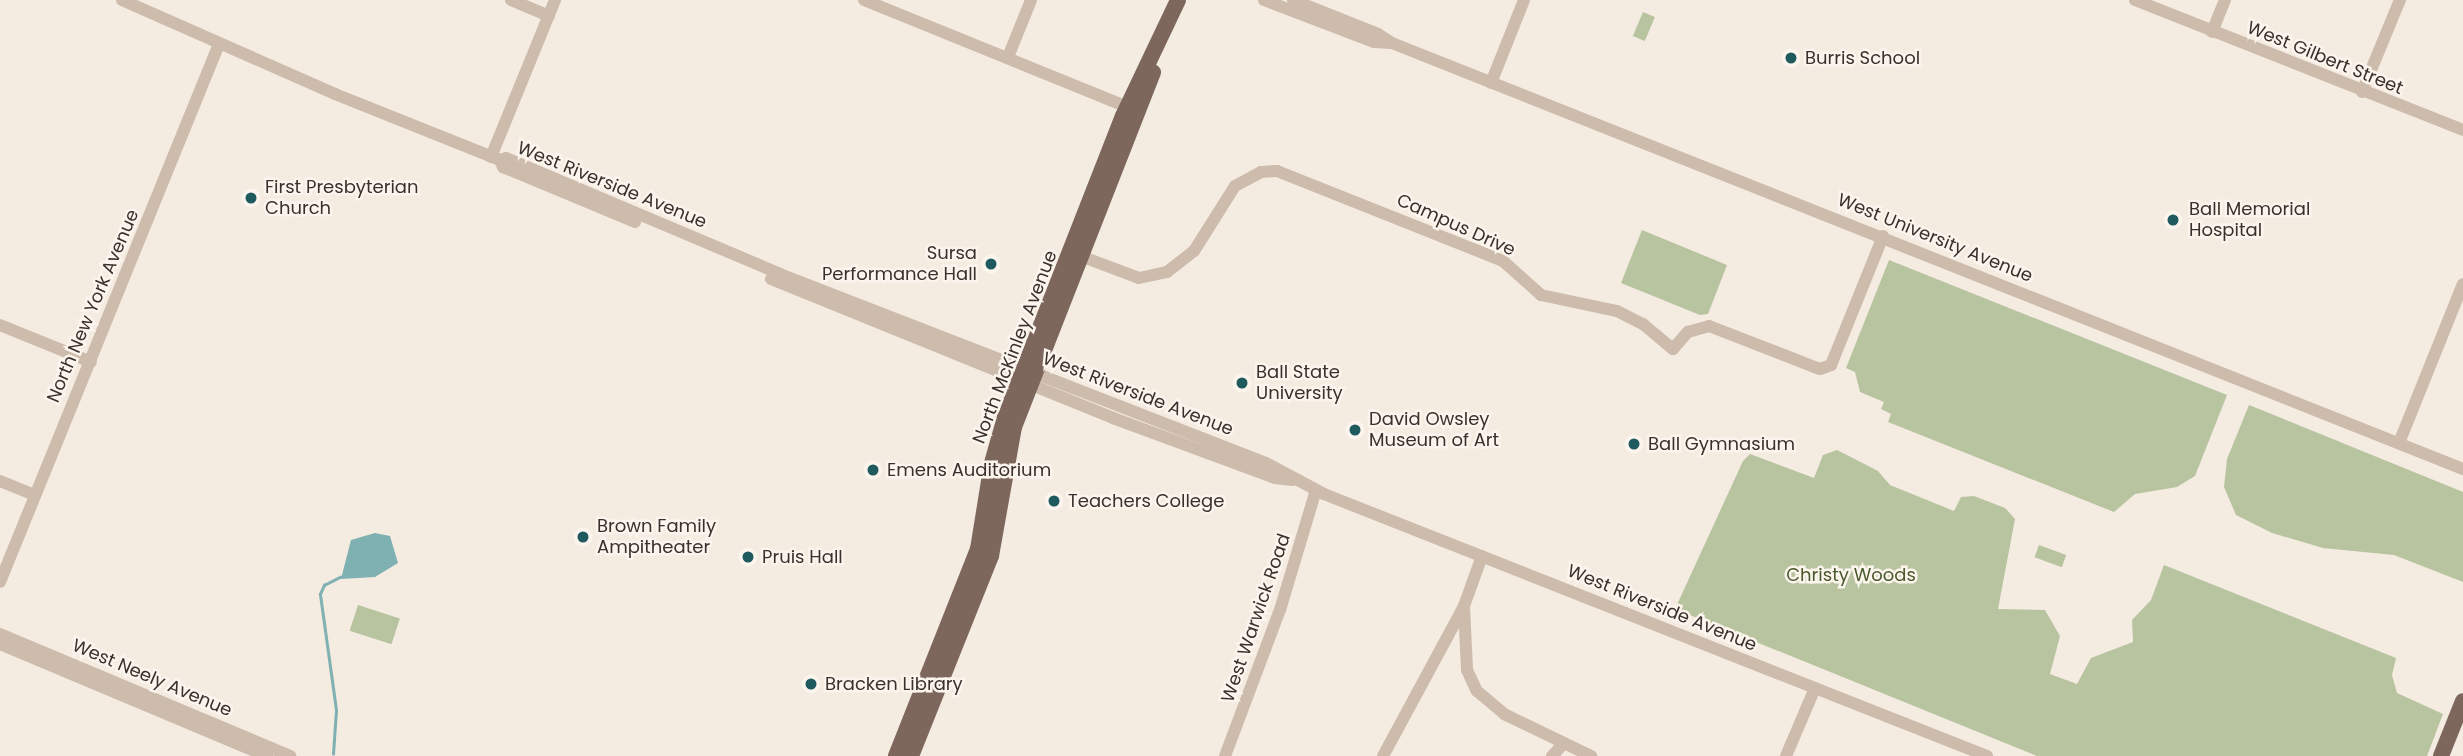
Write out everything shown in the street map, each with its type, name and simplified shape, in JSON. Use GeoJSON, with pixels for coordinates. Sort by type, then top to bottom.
{"type":"FeatureCollection","features":[{"type":"Feature","properties":{"kind":"main road","name":"North McKinley Avenue"},"geometry":{"type":"LineString","coordinates":[[895,756],[978,548],[995,451],[1028,380],[1077,255],[1127,107],[1145,67],[1152,62],[1178,0]]}},
{"type":"Feature","properties":{"kind":"main road"},"geometry":{"type":"LineString","coordinates":[[1077,255],[1154,72],[1152,62]]}},
{"type":"Feature","properties":{"kind":"main road","name":"North McKinley Avenue"},"geometry":{"type":"LineString","coordinates":[[911,756],[991,556],[1007,452],[1028,380]]}},
{"type":"Feature","properties":{"kind":"main road"},"geometry":{"type":"LineString","coordinates":[[2441,756],[2463,701]]}},
{"type":"Feature","properties":{"kind":"street","name":"West Riverside Avenue"},"geometry":{"type":"LineString","coordinates":[[122,0],[219,44],[495,159],[506,158],[1028,380],[1275,478],[1292,480],[1815,688],[1952,750],[1987,756]]}},
{"type":"Feature","properties":{"kind":"street"},"geometry":{"type":"LineString","coordinates":[[511,0],[549,16]]}},
{"type":"Feature","properties":{"kind":"street"},"geometry":{"type":"LineString","coordinates":[[495,159],[555,0]]}},
{"type":"Feature","properties":{"kind":"street"},"geometry":{"type":"LineString","coordinates":[[864,0],[884,4],[1127,107]]}},
{"type":"Feature","properties":{"kind":"street"},"geometry":{"type":"LineString","coordinates":[[1008,57],[1031,0]]}},
{"type":"Feature","properties":{"kind":"street","name":"West University Avenue"},"geometry":{"type":"LineString","coordinates":[[1264,0],[1374,42],[1391,43]]}},
{"type":"Feature","properties":{"kind":"street","name":"West University Avenue"},"geometry":{"type":"LineString","coordinates":[[1293,0],[1378,34],[1391,43],[1883,236],[2463,469]]}},
{"type":"Feature","properties":{"kind":"street"},"geometry":{"type":"LineString","coordinates":[[1491,83],[1524,0]]}},
{"type":"Feature","properties":{"kind":"street","name":"West Gilbert Street"},"geometry":{"type":"LineString","coordinates":[[2135,0],[2463,130]]}},
{"type":"Feature","properties":{"kind":"street"},"geometry":{"type":"LineString","coordinates":[[2212,32],[2225,0]]}},
{"type":"Feature","properties":{"kind":"street"},"geometry":{"type":"LineString","coordinates":[[2362,92],[2400,0]]}},
{"type":"Feature","properties":{"kind":"street","name":"North New York Avenue"},"geometry":{"type":"LineString","coordinates":[[0,582],[92,362],[219,44]]}},
{"type":"Feature","properties":{"kind":"street","name":"Campus Drive"},"geometry":{"type":"LineString","coordinates":[[1077,255],[1139,278],[1167,272],[1194,251],[1235,186],[1261,172],[1278,171],[1503,261],[1541,295],[1617,311],[1643,324],[1673,349],[1688,332],[1709,326],[1821,369],[1831,365],[1883,236]]}},
{"type":"Feature","properties":{"kind":"street"},"geometry":{"type":"LineString","coordinates":[[2399,443],[2463,284]]}},
{"type":"Feature","properties":{"kind":"street"},"geometry":{"type":"LineString","coordinates":[[0,325],[92,362]]}},
{"type":"Feature","properties":{"kind":"street"},"geometry":{"type":"LineString","coordinates":[[0,481],[35,495]]}},
{"type":"Feature","properties":{"kind":"street","name":"West Warwick Road"},"geometry":{"type":"LineString","coordinates":[[1225,756],[1280,610],[1316,490]]}},
{"type":"Feature","properties":{"kind":"street"},"geometry":{"type":"LineString","coordinates":[[1383,756],[1464,606],[1482,556]]}},
{"type":"Feature","properties":{"kind":"street"},"geometry":{"type":"LineString","coordinates":[[1464,606],[1467,670],[1477,691],[1504,714],[1591,756]]}},
{"type":"Feature","properties":{"kind":"street","name":"West Neely Avenue"},"geometry":{"type":"LineString","coordinates":[[0,634],[290,756]]}},
{"type":"Feature","properties":{"kind":"street","name":"West Neely Avenue"},"geometry":{"type":"LineString","coordinates":[[0,644],[267,756]]}},
{"type":"Feature","properties":{"kind":"street"},"geometry":{"type":"LineString","coordinates":[[1786,756],[1815,688]]}},
{"type":"Feature","properties":{"kind":"street"},"geometry":{"type":"LineString","coordinates":[[1552,756],[1563,744]]}},
{"type":"Feature","properties":{"kind":"green space"},"geometry":{"type":"Polygon","coordinates":[[[1643,12],[1655,17],[1645,41],[1633,36],[1643,12]]]}},
{"type":"Feature","properties":{"kind":"green space"},"geometry":{"type":"Polygon","coordinates":[[[1642,230],[1727,265],[1708,314],[1700,315],[1621,283],[1642,230]]]}},
{"type":"Feature","properties":{"kind":"green space"},"geometry":{"type":"Polygon","coordinates":[[[1889,260],[2227,395],[2195,476],[2177,487],[2135,494],[2114,512],[1888,422],[1891,414],[1881,409],[1884,402],[1860,392],[1855,372],[1846,368],[1889,260]]]}},
{"type":"Feature","properties":{"kind":"green space"},"geometry":{"type":"Polygon","coordinates":[[[2249,405],[2463,492],[2463,582],[2394,555],[2323,548],[2272,533],[2236,515],[2224,487],[2227,459],[2249,405]]]}},
{"type":"Feature","properties":{"kind":"green space","name":"Christy Woods"},"geometry":{"type":"Polygon","coordinates":[[[1837,450],[1878,471],[1890,485],[1954,511],[1961,497],[1974,496],[2005,508],[2015,519],[1998,609],[2045,610],[2060,636],[2050,674],[2077,684],[2091,658],[2133,642],[2132,620],[2151,600],[2164,565],[2396,658],[2392,675],[2397,693],[2443,714],[2427,756],[2037,756],[1675,609],[1743,461],[1750,454],[1814,478],[1823,455],[1837,450]]]}},
{"type":"Feature","properties":{"kind":"green space"},"geometry":{"type":"Polygon","coordinates":[[[2039,545],[2066,555],[2062,567],[2035,557],[2039,545]]]}},
{"type":"Feature","properties":{"kind":"green space"},"geometry":{"type":"Polygon","coordinates":[[[358,605],[400,619],[392,644],[350,631],[358,605]]]}},
{"type":"Feature","properties":{"kind":"water"},"geometry":{"type":"Polygon","coordinates":[[[375,533],[390,536],[398,563],[375,577],[341,579],[351,540],[375,533]]]}},
{"type":"Feature","properties":{"kind":"waterway"},"geometry":{"type":"LineString","coordinates":[[333,754],[336,710],[320,594],[324,585],[340,577]]}},
{"type":"Feature","properties":{"kind":"place","name":"Burris School"},"geometry":{"type":"Point","coordinates":[1791,58]}},
{"type":"Feature","properties":{"kind":"place","name":"First Presbyterian Church"},"geometry":{"type":"Point","coordinates":[251,198]}},
{"type":"Feature","properties":{"kind":"place","name":"Ball Memorial Hospital"},"geometry":{"type":"Point","coordinates":[2173,220]}},
{"type":"Feature","properties":{"kind":"place","name":"Sursa Performance Hall"},"geometry":{"type":"Point","coordinates":[991,264]}},
{"type":"Feature","properties":{"kind":"place","name":"Ball State University"},"geometry":{"type":"Point","coordinates":[1242,383]}},
{"type":"Feature","properties":{"kind":"place","name":"David Owsley Museum of Art"},"geometry":{"type":"Point","coordinates":[1355,430]}},
{"type":"Feature","properties":{"kind":"place","name":"Ball Gymnasium"},"geometry":{"type":"Point","coordinates":[1634,444]}},
{"type":"Feature","properties":{"kind":"place","name":"Emens Auditorium"},"geometry":{"type":"Point","coordinates":[873,470]}},
{"type":"Feature","properties":{"kind":"place","name":"Teachers College"},"geometry":{"type":"Point","coordinates":[1054,501]}},
{"type":"Feature","properties":{"kind":"place","name":"Brown Family Ampitheater"},"geometry":{"type":"Point","coordinates":[583,537]}},
{"type":"Feature","properties":{"kind":"place","name":"Pruis Hall"},"geometry":{"type":"Point","coordinates":[748,557]}},
{"type":"Feature","properties":{"kind":"place","name":"Bracken Library"},"geometry":{"type":"Point","coordinates":[811,684]}}]}
